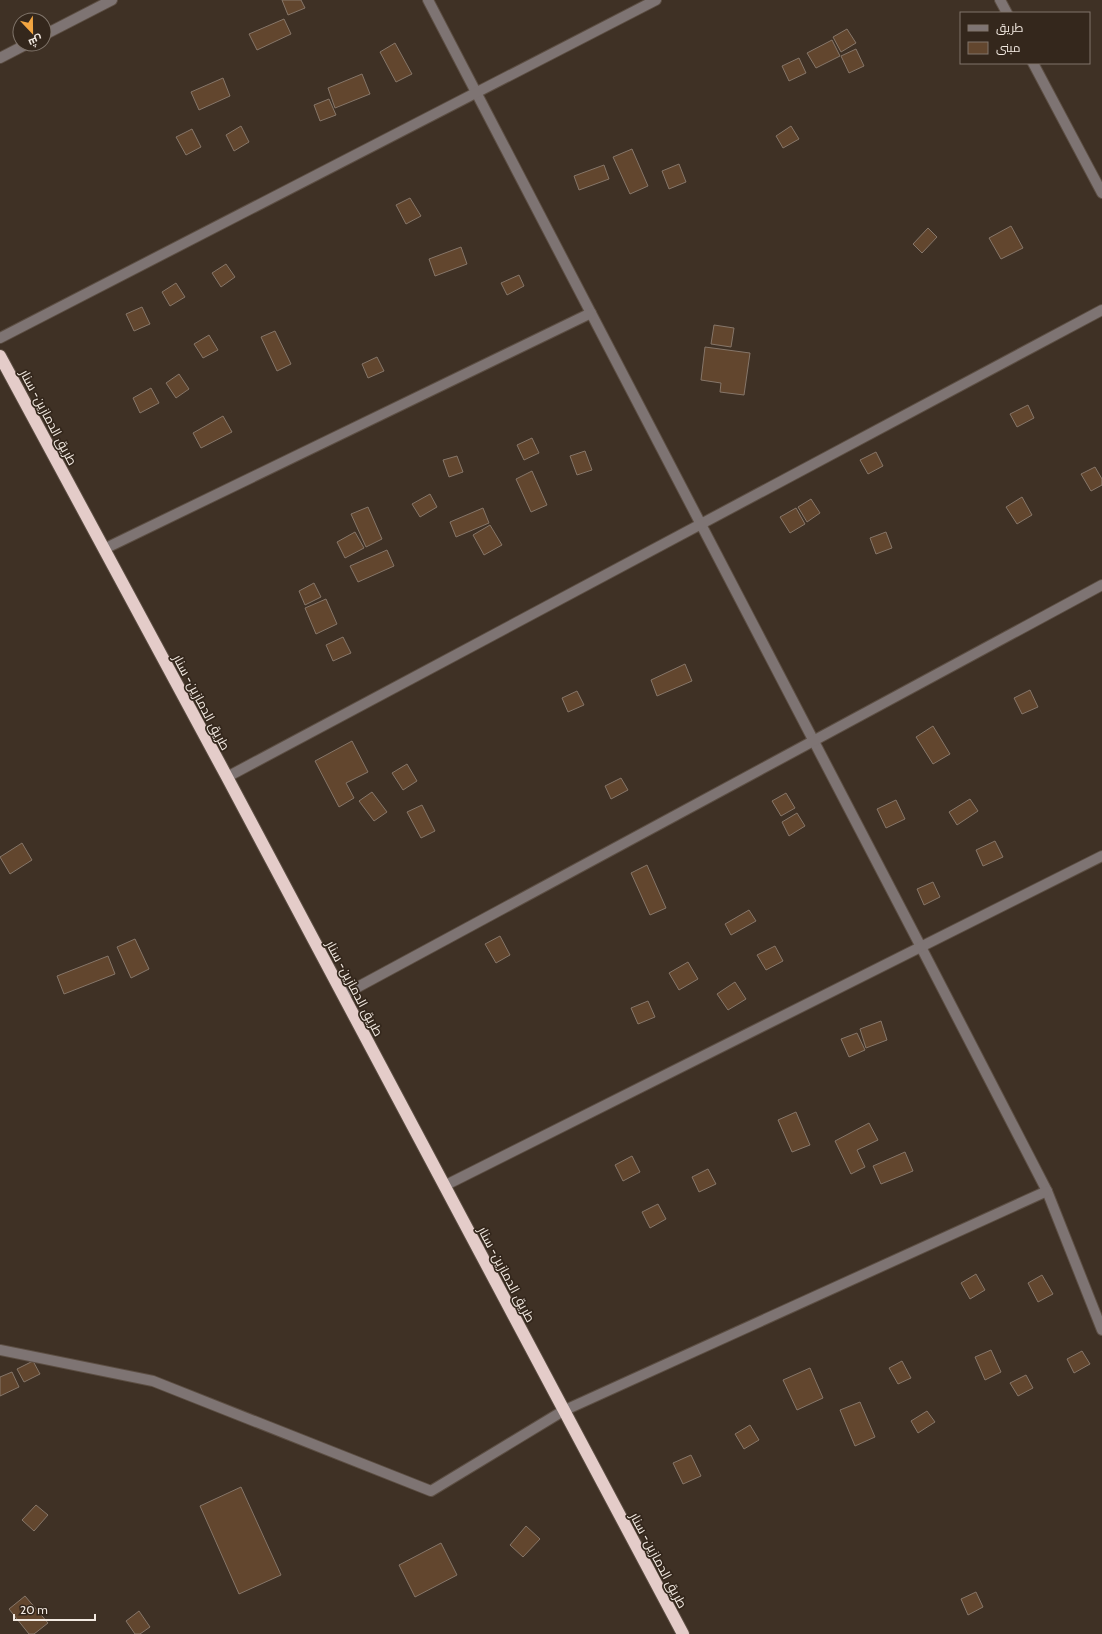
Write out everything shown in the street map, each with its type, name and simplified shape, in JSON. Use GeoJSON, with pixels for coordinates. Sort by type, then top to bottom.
{"type":"FeatureCollection","features":[{"type":"Feature","properties":{"kind":"highway","name":"طريق الدمازين- سنار"},"geometry":{"type":"LineString","coordinates":[[0,356],[227,777],[683,1634]]}},
{"type":"Feature","properties":{"kind":"street"},"geometry":{"type":"LineString","coordinates":[[52,31],[112,0]]}},
{"type":"Feature","properties":{"kind":"street"},"geometry":{"type":"LineString","coordinates":[[428,0],[1047,1191],[1102,1330]]}},
{"type":"Feature","properties":{"kind":"street"},"geometry":{"type":"LineString","coordinates":[[0,338],[656,0]]}},
{"type":"Feature","properties":{"kind":"street"},"geometry":{"type":"LineString","coordinates":[[1000,0],[1006,12]]}},
{"type":"Feature","properties":{"kind":"street"},"geometry":{"type":"LineString","coordinates":[[0,58],[12,52]]}},
{"type":"Feature","properties":{"kind":"street"},"geometry":{"type":"LineString","coordinates":[[1034,64],[1102,193]]}},
{"type":"Feature","properties":{"kind":"street"},"geometry":{"type":"LineString","coordinates":[[227,777],[1102,310]]}},
{"type":"Feature","properties":{"kind":"street"},"geometry":{"type":"LineString","coordinates":[[104,549],[591,313]]}},
{"type":"Feature","properties":{"kind":"street"},"geometry":{"type":"LineString","coordinates":[[343,995],[1102,585]]}},
{"type":"Feature","properties":{"kind":"street"},"geometry":{"type":"LineString","coordinates":[[444,1186],[1102,856]]}},
{"type":"Feature","properties":{"kind":"street"},"geometry":{"type":"LineString","coordinates":[[0,1350],[152,1381],[431,1491],[563,1411],[1047,1191]]}},
{"type":"Feature","properties":{"kind":"building"},"geometry":{"type":"Polygon","coordinates":[[[282,0],[301,0],[305,8],[288,15],[282,0]]]}},
{"type":"Feature","properties":{"kind":"building"},"geometry":{"type":"Polygon","coordinates":[[[284,19],[291,34],[257,50],[249,34],[284,19]]]}},
{"type":"Feature","properties":{"kind":"building"},"geometry":{"type":"Polygon","coordinates":[[[847,29],[856,43],[841,52],[833,37],[847,29]]]}},
{"type":"Feature","properties":{"kind":"building"},"geometry":{"type":"Polygon","coordinates":[[[832,40],[840,56],[816,68],[807,53],[832,40]]]}},
{"type":"Feature","properties":{"kind":"building"},"geometry":{"type":"Polygon","coordinates":[[[395,43],[412,74],[396,82],[380,52],[395,43]]]}},
{"type":"Feature","properties":{"kind":"building"},"geometry":{"type":"Polygon","coordinates":[[[856,49],[864,66],[849,73],[841,56],[856,49]]]}},
{"type":"Feature","properties":{"kind":"building"},"geometry":{"type":"Polygon","coordinates":[[[799,58],[806,73],[789,81],[782,66],[799,58]]]}},
{"type":"Feature","properties":{"kind":"building"},"geometry":{"type":"Polygon","coordinates":[[[362,74],[370,94],[335,108],[328,88],[362,74]]]}},
{"type":"Feature","properties":{"kind":"building"},"geometry":{"type":"Polygon","coordinates":[[[223,78],[230,96],[199,110],[191,92],[223,78]]]}},
{"type":"Feature","properties":{"kind":"building"},"geometry":{"type":"Polygon","coordinates":[[[329,99],[336,115],[320,121],[314,105],[329,99]]]}},
{"type":"Feature","properties":{"kind":"building"},"geometry":{"type":"Polygon","coordinates":[[[241,126],[249,142],[234,151],[226,135],[241,126]]]}},
{"type":"Feature","properties":{"kind":"building"},"geometry":{"type":"Polygon","coordinates":[[[791,126],[799,139],[783,148],[776,136],[791,126]]]}},
{"type":"Feature","properties":{"kind":"building"},"geometry":{"type":"Polygon","coordinates":[[[192,129],[201,147],[186,155],[176,137],[192,129]]]}},
{"type":"Feature","properties":{"kind":"building"},"geometry":{"type":"Polygon","coordinates":[[[632,149],[648,186],[630,194],[613,157],[632,149]]]}},
{"type":"Feature","properties":{"kind":"building"},"geometry":{"type":"Polygon","coordinates":[[[679,164],[686,182],[669,189],[662,171],[679,164]]]}},
{"type":"Feature","properties":{"kind":"building"},"geometry":{"type":"Polygon","coordinates":[[[604,165],[609,179],[579,190],[574,176],[604,165]]]}},
{"type":"Feature","properties":{"kind":"building"},"geometry":{"type":"Polygon","coordinates":[[[410,198],[421,216],[406,224],[396,205],[410,198]]]}},
{"type":"Feature","properties":{"kind":"building"},"geometry":{"type":"Polygon","coordinates":[[[1011,226],[1023,248],[1001,259],[989,238],[1011,226]]]}},
{"type":"Feature","properties":{"kind":"building"},"geometry":{"type":"Polygon","coordinates":[[[928,228],[937,237],[922,253],[913,244],[928,228]]]}},
{"type":"Feature","properties":{"kind":"building"},"geometry":{"type":"Polygon","coordinates":[[[461,247],[467,264],[435,276],[429,259],[461,247]]]}},
{"type":"Feature","properties":{"kind":"building"},"geometry":{"type":"Polygon","coordinates":[[[226,264],[235,277],[221,287],[212,273],[226,264]]]}},
{"type":"Feature","properties":{"kind":"building"},"geometry":{"type":"Polygon","coordinates":[[[519,275],[524,286],[507,295],[501,283],[519,275]]]}},
{"type":"Feature","properties":{"kind":"building"},"geometry":{"type":"Polygon","coordinates":[[[176,283],[185,297],[170,306],[162,292],[176,283]]]}},
{"type":"Feature","properties":{"kind":"building"},"geometry":{"type":"Polygon","coordinates":[[[142,307],[150,324],[134,331],[126,314],[142,307]]]}},
{"type":"Feature","properties":{"kind":"building"},"geometry":{"type":"Polygon","coordinates":[[[714,325],[734,328],[731,347],[711,344],[714,325]]]}},
{"type":"Feature","properties":{"kind":"building"},"geometry":{"type":"Polygon","coordinates":[[[275,331],[291,364],[277,371],[261,337],[275,331]]]}},
{"type":"Feature","properties":{"kind":"building"},"geometry":{"type":"Polygon","coordinates":[[[209,335],[218,350],[203,358],[194,344],[209,335]]]}},
{"type":"Feature","properties":{"kind":"building"},"geometry":{"type":"Polygon","coordinates":[[[705,347],[750,353],[744,395],[720,392],[721,383],[701,380],[705,347]]]}},
{"type":"Feature","properties":{"kind":"building"},"geometry":{"type":"Polygon","coordinates":[[[377,357],[384,371],[368,378],[362,364],[377,357]]]}},
{"type":"Feature","properties":{"kind":"building"},"geometry":{"type":"Polygon","coordinates":[[[179,374],[189,389],[176,398],[166,383],[179,374]]]}},
{"type":"Feature","properties":{"kind":"building"},"geometry":{"type":"Polygon","coordinates":[[[151,388],[159,403],[140,413],[133,398],[151,388]]]}},
{"type":"Feature","properties":{"kind":"building"},"geometry":{"type":"Polygon","coordinates":[[[1028,405],[1034,418],[1017,427],[1010,414],[1028,405]]]}},
{"type":"Feature","properties":{"kind":"building"},"geometry":{"type":"Polygon","coordinates":[[[223,416],[232,432],[201,448],[193,433],[223,416]]]}},
{"type":"Feature","properties":{"kind":"building"},"geometry":{"type":"Polygon","coordinates":[[[532,438],[539,453],[524,460],[517,445],[532,438]]]}},
{"type":"Feature","properties":{"kind":"building"},"geometry":{"type":"Polygon","coordinates":[[[585,451],[592,470],[577,475],[570,456],[585,451]]]}},
{"type":"Feature","properties":{"kind":"building"},"geometry":{"type":"Polygon","coordinates":[[[876,452],[883,466],[868,474],[860,460],[876,452]]]}},
{"type":"Feature","properties":{"kind":"building"},"geometry":{"type":"Polygon","coordinates":[[[457,456],[463,472],[449,477],[443,460],[457,456]]]}},
{"type":"Feature","properties":{"kind":"building"},"geometry":{"type":"Polygon","coordinates":[[[1095,467],[1102,479],[1102,485],[1091,491],[1081,474],[1095,467]]]}},
{"type":"Feature","properties":{"kind":"building"},"geometry":{"type":"Polygon","coordinates":[[[532,471],[547,505],[531,512],[516,479],[532,471]]]}},
{"type":"Feature","properties":{"kind":"building"},"geometry":{"type":"Polygon","coordinates":[[[430,494],[437,507],[420,517],[412,504],[430,494]]]}},
{"type":"Feature","properties":{"kind":"building"},"geometry":{"type":"Polygon","coordinates":[[[1022,497],[1032,515],[1017,524],[1006,507],[1022,497]]]}},
{"type":"Feature","properties":{"kind":"building"},"geometry":{"type":"Polygon","coordinates":[[[811,499],[820,513],[807,522],[798,507],[811,499]]]}},
{"type":"Feature","properties":{"kind":"building"},"geometry":{"type":"Polygon","coordinates":[[[368,507],[382,539],[366,547],[351,514],[368,507]]]}},
{"type":"Feature","properties":{"kind":"building"},"geometry":{"type":"Polygon","coordinates":[[[483,508],[489,523],[456,537],[450,522],[483,508]]]}},
{"type":"Feature","properties":{"kind":"building"},"geometry":{"type":"Polygon","coordinates":[[[796,508],[805,524],[790,533],[780,517],[796,508]]]}},
{"type":"Feature","properties":{"kind":"building"},"geometry":{"type":"Polygon","coordinates":[[[490,525],[502,545],[484,555],[473,535],[490,525]]]}},
{"type":"Feature","properties":{"kind":"building"},"geometry":{"type":"Polygon","coordinates":[[[355,532],[364,548],[345,558],[337,542],[355,532]]]}},
{"type":"Feature","properties":{"kind":"building"},"geometry":{"type":"Polygon","coordinates":[[[886,532],[892,548],[876,554],[870,538],[886,532]]]}},
{"type":"Feature","properties":{"kind":"building"},"geometry":{"type":"Polygon","coordinates":[[[387,550],[394,566],[358,582],[350,566],[387,550]]]}},
{"type":"Feature","properties":{"kind":"building"},"geometry":{"type":"Polygon","coordinates":[[[314,583],[321,597],[305,605],[299,591],[314,583]]]}},
{"type":"Feature","properties":{"kind":"building"},"geometry":{"type":"Polygon","coordinates":[[[326,599],[337,624],[316,634],[305,608],[326,599]]]}},
{"type":"Feature","properties":{"kind":"building"},"geometry":{"type":"Polygon","coordinates":[[[343,637],[351,653],[333,661],[326,645],[343,637]]]}},
{"type":"Feature","properties":{"kind":"building"},"geometry":{"type":"Polygon","coordinates":[[[685,664],[692,681],[657,696],[651,680],[685,664]]]}},
{"type":"Feature","properties":{"kind":"building"},"geometry":{"type":"Polygon","coordinates":[[[1030,690],[1038,707],[1022,714],[1014,698],[1030,690]]]}},
{"type":"Feature","properties":{"kind":"building"},"geometry":{"type":"Polygon","coordinates":[[[577,691],[584,705],[568,712],[562,698],[577,691]]]}},
{"type":"Feature","properties":{"kind":"building"},"geometry":{"type":"Polygon","coordinates":[[[933,726],[950,754],[933,764],[916,737],[933,726]]]}},
{"type":"Feature","properties":{"kind":"building"},"geometry":{"type":"Polygon","coordinates":[[[352,741],[368,772],[346,783],[354,798],[339,807],[315,761],[352,741]]]}},
{"type":"Feature","properties":{"kind":"building"},"geometry":{"type":"Polygon","coordinates":[[[407,764],[417,781],[403,790],[392,773],[407,764]]]}},
{"type":"Feature","properties":{"kind":"building"},"geometry":{"type":"Polygon","coordinates":[[[621,778],[628,790],[611,799],[605,786],[621,778]]]}},
{"type":"Feature","properties":{"kind":"building"},"geometry":{"type":"Polygon","coordinates":[[[372,792],[387,812],[374,821],[359,801],[372,792]]]}},
{"type":"Feature","properties":{"kind":"building"},"geometry":{"type":"Polygon","coordinates":[[[786,793],[795,808],[781,816],[772,801],[786,793]]]}},
{"type":"Feature","properties":{"kind":"building"},"geometry":{"type":"Polygon","coordinates":[[[970,799],[978,811],[957,825],[949,812],[970,799]]]}},
{"type":"Feature","properties":{"kind":"building"},"geometry":{"type":"Polygon","coordinates":[[[896,800],[905,819],[886,828],[877,809],[896,800]]]}},
{"type":"Feature","properties":{"kind":"building"},"geometry":{"type":"Polygon","coordinates":[[[422,805],[435,831],[421,838],[407,812],[422,805]]]}},
{"type":"Feature","properties":{"kind":"building"},"geometry":{"type":"Polygon","coordinates":[[[797,813],[805,826],[789,836],[782,822],[797,813]]]}},
{"type":"Feature","properties":{"kind":"building"},"geometry":{"type":"Polygon","coordinates":[[[995,841],[1003,857],[983,866],[976,850],[995,841]]]}},
{"type":"Feature","properties":{"kind":"building"},"geometry":{"type":"Polygon","coordinates":[[[22,843],[32,860],[10,874],[0,857],[22,843]]]}},
{"type":"Feature","properties":{"kind":"building"},"geometry":{"type":"Polygon","coordinates":[[[647,865],[666,908],[650,915],[631,873],[647,865]]]}},
{"type":"Feature","properties":{"kind":"building"},"geometry":{"type":"Polygon","coordinates":[[[933,882],[940,897],[924,905],[917,889],[933,882]]]}},
{"type":"Feature","properties":{"kind":"building"},"geometry":{"type":"Polygon","coordinates":[[[749,910],[756,921],[731,935],[725,924],[749,910]]]}},
{"type":"Feature","properties":{"kind":"building"},"geometry":{"type":"Polygon","coordinates":[[[500,936],[510,955],[496,963],[485,944],[500,936]]]}},
{"type":"Feature","properties":{"kind":"building"},"geometry":{"type":"Polygon","coordinates":[[[135,939],[149,969],[131,978],[117,947],[135,939]]]}},
{"type":"Feature","properties":{"kind":"building"},"geometry":{"type":"Polygon","coordinates":[[[775,946],[783,961],[766,970],[757,955],[775,946]]]}},
{"type":"Feature","properties":{"kind":"building"},"geometry":{"type":"Polygon","coordinates":[[[108,956],[115,974],[64,994],[57,976],[108,956]]]}},
{"type":"Feature","properties":{"kind":"building"},"geometry":{"type":"Polygon","coordinates":[[[688,962],[698,979],[679,990],[669,973],[688,962]]]}},
{"type":"Feature","properties":{"kind":"building"},"geometry":{"type":"Polygon","coordinates":[[[735,982],[746,999],[728,1010],[717,994],[735,982]]]}},
{"type":"Feature","properties":{"kind":"building"},"geometry":{"type":"Polygon","coordinates":[[[648,1001],[655,1017],[638,1024],[631,1008],[648,1001]]]}},
{"type":"Feature","properties":{"kind":"building"},"geometry":{"type":"Polygon","coordinates":[[[881,1021],[887,1040],[866,1048],[860,1029],[881,1021]]]}},
{"type":"Feature","properties":{"kind":"building"},"geometry":{"type":"Polygon","coordinates":[[[857,1033],[865,1050],[849,1057],[841,1039],[857,1033]]]}},
{"type":"Feature","properties":{"kind":"building"},"geometry":{"type":"Polygon","coordinates":[[[796,1112],[810,1145],[792,1152],[778,1120],[796,1112]]]}},
{"type":"Feature","properties":{"kind":"building"},"geometry":{"type":"Polygon","coordinates":[[[869,1123],[878,1140],[857,1150],[865,1167],[851,1174],[835,1141],[869,1123]]]}},
{"type":"Feature","properties":{"kind":"building"},"geometry":{"type":"Polygon","coordinates":[[[905,1152],[913,1171],[881,1184],[873,1166],[905,1152]]]}},
{"type":"Feature","properties":{"kind":"building"},"geometry":{"type":"Polygon","coordinates":[[[632,1156],[640,1172],[623,1181],[615,1165],[632,1156]]]}},
{"type":"Feature","properties":{"kind":"building"},"geometry":{"type":"Polygon","coordinates":[[[708,1169],[716,1184],[699,1192],[692,1177],[708,1169]]]}},
{"type":"Feature","properties":{"kind":"building"},"geometry":{"type":"Polygon","coordinates":[[[658,1204],[666,1219],[650,1228],[642,1212],[658,1204]]]}},
{"type":"Feature","properties":{"kind":"building"},"geometry":{"type":"Polygon","coordinates":[[[976,1274],[985,1290],[970,1299],[961,1283],[976,1274]]]}},
{"type":"Feature","properties":{"kind":"building"},"geometry":{"type":"Polygon","coordinates":[[[1042,1275],[1053,1294],[1038,1302],[1028,1283],[1042,1275]]]}},
{"type":"Feature","properties":{"kind":"building"},"geometry":{"type":"Polygon","coordinates":[[[991,1350],[1001,1372],[985,1380],[975,1357],[991,1350]]]}},
{"type":"Feature","properties":{"kind":"building"},"geometry":{"type":"Polygon","coordinates":[[[1082,1351],[1090,1364],[1074,1373],[1067,1359],[1082,1351]]]}},
{"type":"Feature","properties":{"kind":"building"},"geometry":{"type":"Polygon","coordinates":[[[33,1361],[40,1374],[24,1382],[17,1369],[33,1361]]]}},
{"type":"Feature","properties":{"kind":"building"},"geometry":{"type":"Polygon","coordinates":[[[902,1361],[911,1378],[898,1384],[889,1368],[902,1361]]]}},
{"type":"Feature","properties":{"kind":"building"},"geometry":{"type":"Polygon","coordinates":[[[810,1368],[823,1398],[797,1410],[783,1380],[810,1368]]]}},
{"type":"Feature","properties":{"kind":"building"},"geometry":{"type":"Polygon","coordinates":[[[12,1372],[19,1387],[0,1396],[0,1377],[12,1372]]]}},
{"type":"Feature","properties":{"kind":"building"},"geometry":{"type":"Polygon","coordinates":[[[1026,1375],[1033,1388],[1018,1396],[1010,1383],[1026,1375]]]}},
{"type":"Feature","properties":{"kind":"building"},"geometry":{"type":"Polygon","coordinates":[[[860,1402],[875,1437],[855,1446],[840,1410],[860,1402]]]}},
{"type":"Feature","properties":{"kind":"building"},"geometry":{"type":"Polygon","coordinates":[[[927,1411],[935,1422],[918,1433],[911,1421],[927,1411]]]}},
{"type":"Feature","properties":{"kind":"building"},"geometry":{"type":"Polygon","coordinates":[[[750,1425],[759,1440],[744,1449],[735,1434],[750,1425]]]}},
{"type":"Feature","properties":{"kind":"building"},"geometry":{"type":"Polygon","coordinates":[[[691,1455],[701,1476],[683,1484],[673,1463],[691,1455]]]}},
{"type":"Feature","properties":{"kind":"building"},"geometry":{"type":"Polygon","coordinates":[[[241,1487],[281,1575],[239,1594],[200,1506],[241,1487]]]}},
{"type":"Feature","properties":{"kind":"building"},"geometry":{"type":"Polygon","coordinates":[[[36,1505],[48,1515],[34,1531],[22,1520],[36,1505]]]}},
{"type":"Feature","properties":{"kind":"building"},"geometry":{"type":"Polygon","coordinates":[[[526,1526],[540,1539],[523,1557],[510,1545],[526,1526]]]}},
{"type":"Feature","properties":{"kind":"building"},"geometry":{"type":"Polygon","coordinates":[[[441,1543],[457,1575],[415,1597],[399,1565],[441,1543]]]}},
{"type":"Feature","properties":{"kind":"building"},"geometry":{"type":"Polygon","coordinates":[[[976,1592],[983,1607],[968,1615],[961,1599],[976,1592]]]}},
{"type":"Feature","properties":{"kind":"building"},"geometry":{"type":"Polygon","coordinates":[[[25,1596],[48,1623],[34,1634],[29,1634],[9,1609],[25,1596]]]}},
{"type":"Feature","properties":{"kind":"building"},"geometry":{"type":"Polygon","coordinates":[[[139,1611],[150,1627],[140,1634],[135,1634],[126,1621],[139,1611]]]}}]}
